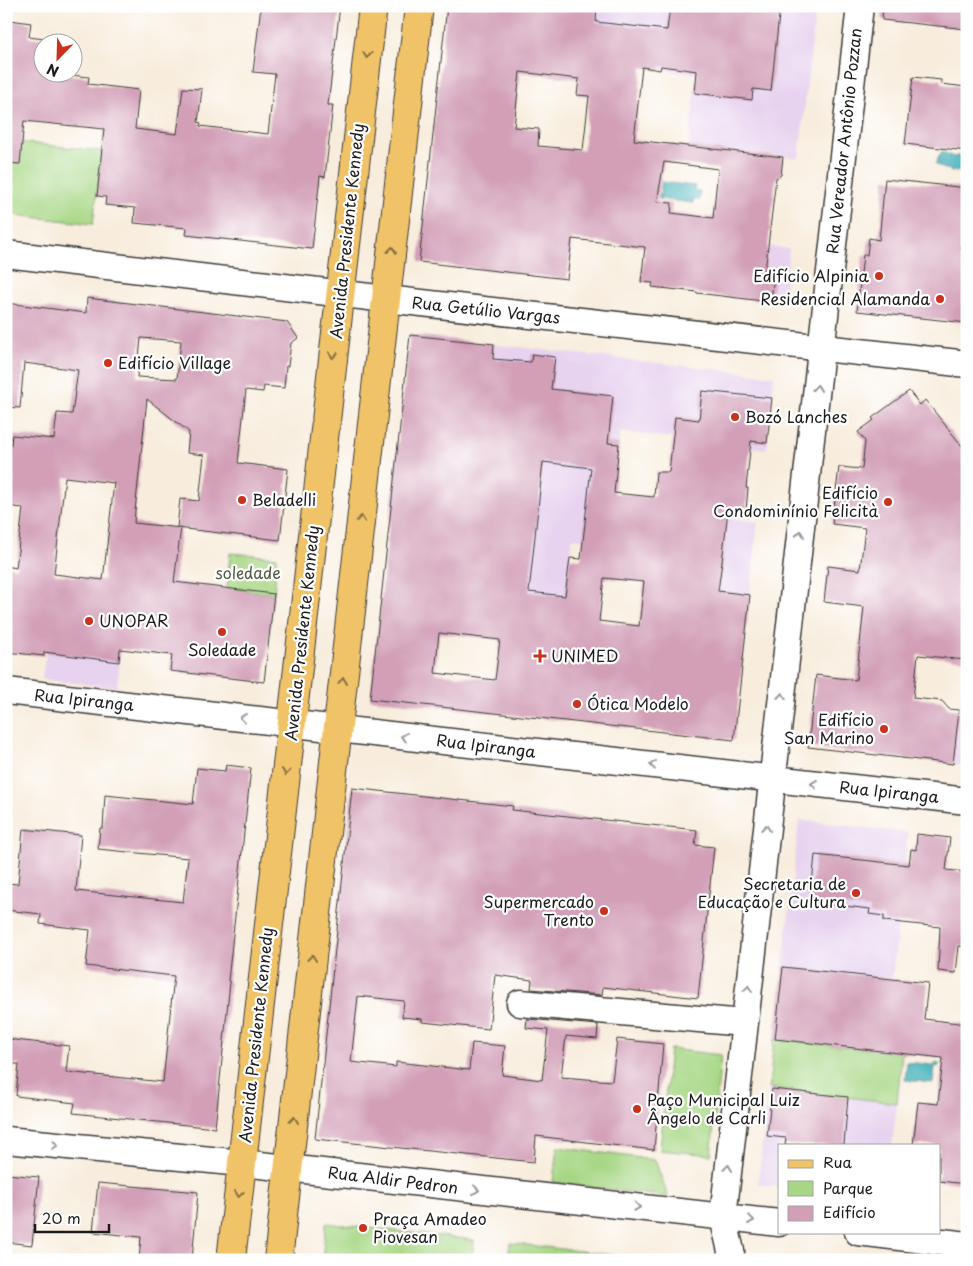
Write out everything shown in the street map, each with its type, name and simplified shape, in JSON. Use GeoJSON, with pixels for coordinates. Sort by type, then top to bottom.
{"type":"FeatureCollection","features":[{"type":"Feature","properties":{"kind":"main road","name":"Avenida Presidente Kennedy"},"geometry":{"type":"LineString","coordinates":[[231,1260],[373,6]]}},
{"type":"Feature","properties":{"kind":"main road"},"geometry":{"type":"LineString","coordinates":[[278,1260],[419,6]]}},
{"type":"Feature","properties":{"kind":"street","name":"Rua Vereador Antônio Pozzan"},"geometry":{"type":"LineString","coordinates":[[730,1260],[731,1251],[723,1217],[860,6]]}},
{"type":"Feature","properties":{"kind":"street","name":"Rua Getúlio Vargas"},"geometry":{"type":"LineString","coordinates":[[6,254],[967,364]]}},
{"type":"Feature","properties":{"kind":"street","name":"Rua Ipiranga"},"geometry":{"type":"LineString","coordinates":[[6,692],[967,801]]}},
{"type":"Feature","properties":{"kind":"street"},"geometry":{"type":"LineString","coordinates":[[520,1003],[744,1023]]}},
{"type":"Feature","properties":{"kind":"street","name":"Rua Aldir Pedron"},"geometry":{"type":"LineString","coordinates":[[6,1140],[242,1163],[778,1223]]}},
{"type":"Feature","properties":{"kind":"street"},"geometry":{"type":"LineString","coordinates":[[875,1234],[967,1245]]}},
{"type":"Feature","properties":{"kind":"shaded area"},"geometry":{"type":"Polygon","coordinates":[[[447,6],[816,6],[799,158],[689,146],[697,74],[443,45],[447,6]]]}},
{"type":"Feature","properties":{"kind":"shaded area"},"geometry":{"type":"Polygon","coordinates":[[[769,246],[789,249],[784,303],[691,293],[695,257],[766,265],[769,246]]]}},
{"type":"Feature","properties":{"kind":"shaded area"},"geometry":{"type":"Polygon","coordinates":[[[410,335],[774,376],[767,449],[620,432],[616,467],[612,505],[758,522],[750,595],[604,578],[608,542],[572,538],[552,719],[515,715],[525,628],[402,408],[410,335]]]}},
{"type":"Feature","properties":{"kind":"shaded area"},"geometry":{"type":"Polygon","coordinates":[[[128,583],[117,688],[42,679],[46,652],[128,583]]]}},
{"type":"Feature","properties":{"kind":"shaded area"},"geometry":{"type":"Polygon","coordinates":[[[967,645],[967,765],[953,764],[967,645]]]}},
{"type":"Feature","properties":{"kind":"shaded area"},"geometry":{"type":"Polygon","coordinates":[[[799,820],[908,833],[892,979],[783,967],[799,820]]]}},
{"type":"Feature","properties":{"kind":"shaded area"},"geometry":{"type":"Polygon","coordinates":[[[769,1088],[897,1103],[892,1144],[778,1144],[778,1187],[758,1184],[769,1088]]]}},
{"type":"Feature","properties":{"kind":"green space"},"geometry":{"type":"Polygon","coordinates":[[[6,141],[102,151],[93,224],[6,214],[6,141]]]}},
{"type":"Feature","properties":{"kind":"green space","name":"soledade"},"geometry":{"type":"Polygon","coordinates":[[[230,553],[277,557],[274,594],[227,588],[230,553]]]}},
{"type":"Feature","properties":{"kind":"green space"},"geometry":{"type":"Polygon","coordinates":[[[774,1039],[902,1053],[897,1103],[769,1088],[774,1039]]]}},
{"type":"Feature","properties":{"kind":"green space"},"geometry":{"type":"Polygon","coordinates":[[[670,1049],[721,1055],[711,1155],[660,1150],[670,1049]]]}},
{"type":"Feature","properties":{"kind":"green space"},"geometry":{"type":"Polygon","coordinates":[[[557,1147],[655,1160],[668,1197],[553,1182],[557,1147]]]}},
{"type":"Feature","properties":{"kind":"green space"},"geometry":{"type":"Polygon","coordinates":[[[326,1223],[474,1240],[472,1260],[322,1260],[326,1223]]]}},
{"type":"Feature","properties":{"kind":"green space"},"geometry":{"type":"Polygon","coordinates":[[[510,1243],[657,1260],[508,1260],[510,1243]]]}},
{"type":"Feature","properties":{"kind":"water"},"geometry":{"type":"Polygon","coordinates":[[[942,151],[953,157],[966,154],[967,169],[951,172],[949,169],[935,164],[942,151]]]}},
{"type":"Feature","properties":{"kind":"water"},"geometry":{"type":"Polygon","coordinates":[[[662,182],[695,186],[694,190],[700,191],[699,200],[693,199],[693,203],[659,199],[662,182]]]}},
{"type":"Feature","properties":{"kind":"water"},"geometry":{"type":"Polygon","coordinates":[[[907,1062],[933,1065],[936,1062],[939,1063],[939,1066],[935,1067],[933,1083],[905,1080],[907,1062]]]}},
{"type":"Feature","properties":{"kind":"building"},"geometry":{"type":"Polygon","coordinates":[[[261,6],[340,6],[328,105],[333,105],[325,177],[320,176],[312,249],[186,235],[187,228],[134,223],[135,208],[105,205],[106,197],[97,196],[104,129],[24,121],[20,164],[6,163],[6,34],[9,34],[10,20],[31,23],[29,37],[32,37],[32,82],[82,82],[82,76],[89,77],[88,84],[139,90],[135,129],[177,134],[183,88],[202,89],[198,122],[201,123],[200,126],[268,134],[275,74],[253,72],[261,6]]]}},
{"type":"Feature","properties":{"kind":"building"},"geometry":{"type":"Polygon","coordinates":[[[447,6],[597,6],[596,22],[667,30],[670,6],[780,6],[771,91],[753,89],[752,100],[695,93],[697,71],[661,66],[660,70],[642,67],[634,140],[783,157],[781,175],[776,178],[765,272],[774,273],[771,302],[652,287],[653,283],[641,282],[645,247],[572,239],[567,279],[419,262],[447,6]],[[520,72],[514,127],[539,129],[538,146],[583,150],[589,96],[577,95],[579,79],[520,72]],[[664,162],[657,202],[672,203],[671,213],[713,218],[718,169],[664,162]]]}},
{"type":"Feature","properties":{"kind":"building"},"geometry":{"type":"Polygon","coordinates":[[[883,6],[967,6],[967,29],[882,20],[883,6]]]}},
{"type":"Feature","properties":{"kind":"building"},"geometry":{"type":"Polygon","coordinates":[[[913,77],[941,80],[941,84],[967,87],[967,151],[905,144],[913,77]]]}},
{"type":"Feature","properties":{"kind":"building"},"geometry":{"type":"Polygon","coordinates":[[[885,179],[967,188],[961,249],[967,250],[967,323],[857,311],[863,255],[867,255],[869,238],[879,240],[885,179]]]}},
{"type":"Feature","properties":{"kind":"building"},"geometry":{"type":"Polygon","coordinates":[[[87,298],[287,322],[298,338],[291,343],[284,388],[264,386],[263,392],[246,390],[238,463],[288,469],[280,540],[181,528],[174,582],[274,594],[264,682],[170,671],[172,655],[120,649],[119,662],[44,652],[44,656],[6,652],[6,566],[16,568],[23,508],[6,506],[6,461],[9,461],[12,435],[54,439],[57,413],[72,414],[78,370],[24,363],[20,408],[6,407],[6,303],[86,313],[87,298]],[[141,338],[137,377],[177,379],[181,341],[141,338]],[[147,399],[135,511],[134,523],[177,528],[180,499],[199,501],[204,455],[187,453],[189,432],[147,399]],[[65,477],[54,574],[103,580],[114,483],[65,477]]]}},
{"type":"Feature","properties":{"kind":"building"},"geometry":{"type":"Polygon","coordinates":[[[410,335],[494,344],[493,359],[531,362],[532,354],[555,357],[551,389],[613,396],[608,443],[619,444],[614,493],[654,497],[656,472],[669,472],[675,417],[699,420],[702,391],[772,398],[767,443],[751,441],[746,488],[748,488],[746,511],[728,510],[718,591],[750,595],[734,740],[370,699],[410,335]],[[543,462],[529,592],[565,596],[570,558],[581,559],[591,468],[543,462]],[[604,578],[599,621],[639,626],[644,582],[604,578]],[[439,633],[435,673],[495,680],[500,640],[439,633]]]}},
{"type":"Feature","properties":{"kind":"building"},"geometry":{"type":"Polygon","coordinates":[[[909,391],[920,405],[925,400],[967,452],[967,645],[965,660],[918,655],[913,698],[942,701],[949,709],[959,710],[953,764],[808,747],[816,675],[856,680],[864,607],[824,602],[828,566],[860,570],[865,528],[832,524],[839,467],[862,469],[865,441],[858,432],[874,420],[872,418],[909,391]]]}},
{"type":"Feature","properties":{"kind":"building"},"geometry":{"type":"Polygon","coordinates":[[[226,765],[251,768],[228,981],[230,982],[215,1128],[73,1113],[75,1103],[16,1096],[19,1064],[6,1064],[6,1039],[69,1046],[66,1072],[163,1082],[174,976],[86,966],[90,930],[40,924],[41,914],[6,910],[6,883],[18,884],[23,829],[81,835],[76,891],[183,902],[188,858],[98,849],[100,828],[103,828],[105,795],[193,804],[197,768],[225,771],[226,765]]]}},
{"type":"Feature","properties":{"kind":"building"},"geometry":{"type":"Polygon","coordinates":[[[352,788],[513,806],[512,810],[697,830],[695,845],[714,847],[698,998],[603,987],[602,995],[531,989],[532,980],[495,975],[489,1029],[422,1022],[422,1019],[402,1017],[404,1001],[358,996],[351,1062],[396,1067],[396,1062],[469,1070],[472,1043],[505,1046],[502,1075],[542,1080],[548,1030],[526,1028],[527,1019],[598,1025],[597,1039],[566,1036],[561,1077],[612,1081],[617,1039],[663,1044],[654,1150],[536,1136],[534,1162],[315,1139],[352,788]]]}},
{"type":"Feature","properties":{"kind":"building"},"geometry":{"type":"Polygon","coordinates":[[[917,834],[950,838],[946,870],[967,872],[967,947],[959,946],[956,973],[938,971],[940,927],[884,921],[884,916],[869,914],[870,909],[810,902],[815,855],[909,865],[911,849],[916,850],[917,834]]]}},
{"type":"Feature","properties":{"kind":"building"},"geometry":{"type":"Polygon","coordinates":[[[783,967],[928,983],[924,1019],[967,1024],[967,1184],[940,1181],[940,1144],[913,1144],[918,1102],[938,1104],[943,1058],[775,1039],[783,967]]]}},
{"type":"Feature","properties":{"kind":"building"},"geometry":{"type":"Polygon","coordinates":[[[772,1089],[848,1097],[844,1144],[785,1144],[786,1138],[767,1136],[772,1089]]]}},
{"type":"Feature","properties":{"kind":"building"},"geometry":{"type":"Polygon","coordinates":[[[6,1174],[39,1177],[32,1245],[6,1242],[6,1174]]]}},
{"type":"Feature","properties":{"kind":"building"},"geometry":{"type":"Polygon","coordinates":[[[98,1183],[198,1192],[192,1260],[139,1260],[141,1237],[93,1232],[98,1183]]]}},
{"type":"Feature","properties":{"kind":"place","name":"Edifício Alpinia"},"geometry":{"type":"Point","coordinates":[879,276]}},
{"type":"Feature","properties":{"kind":"place","name":"Residencial Alamanda"},"geometry":{"type":"Point","coordinates":[940,299]}},
{"type":"Feature","properties":{"kind":"place","name":"Edifício Village"},"geometry":{"type":"Point","coordinates":[108,363]}},
{"type":"Feature","properties":{"kind":"place","name":"Bozó Lanches"},"geometry":{"type":"Point","coordinates":[735,417]}},
{"type":"Feature","properties":{"kind":"place","name":"Beladelli"},"geometry":{"type":"Point","coordinates":[242,500]}},
{"type":"Feature","properties":{"kind":"place","name":"Edifício Condominínio Felicità"},"geometry":{"type":"Point","coordinates":[888,502]}},
{"type":"Feature","properties":{"kind":"place","name":"UNOPAR"},"geometry":{"type":"Point","coordinates":[89,621]}},
{"type":"Feature","properties":{"kind":"place","name":"Soledade"},"geometry":{"type":"Point","coordinates":[222,632]}},
{"type":"Feature","properties":{"kind":"place","name":"UNIMED"},"geometry":{"type":"Point","coordinates":[540,656]}},
{"type":"Feature","properties":{"kind":"place","name":"Ótica Modelo"},"geometry":{"type":"Point","coordinates":[577,704]}},
{"type":"Feature","properties":{"kind":"place","name":"Edifício San Marino"},"geometry":{"type":"Point","coordinates":[884,729]}},
{"type":"Feature","properties":{"kind":"place","name":"Secretaria de Educação e Cultura"},"geometry":{"type":"Point","coordinates":[856,893]}},
{"type":"Feature","properties":{"kind":"place","name":"Supermercado Trento"},"geometry":{"type":"Point","coordinates":[604,911]}},
{"type":"Feature","properties":{"kind":"place","name":"Paço Municipal Luiz Ângelo de Carli"},"geometry":{"type":"Point","coordinates":[637,1109]}},
{"type":"Feature","properties":{"kind":"place","name":"Praça Amadeo Piovesan"},"geometry":{"type":"Point","coordinates":[363,1228]}}]}
